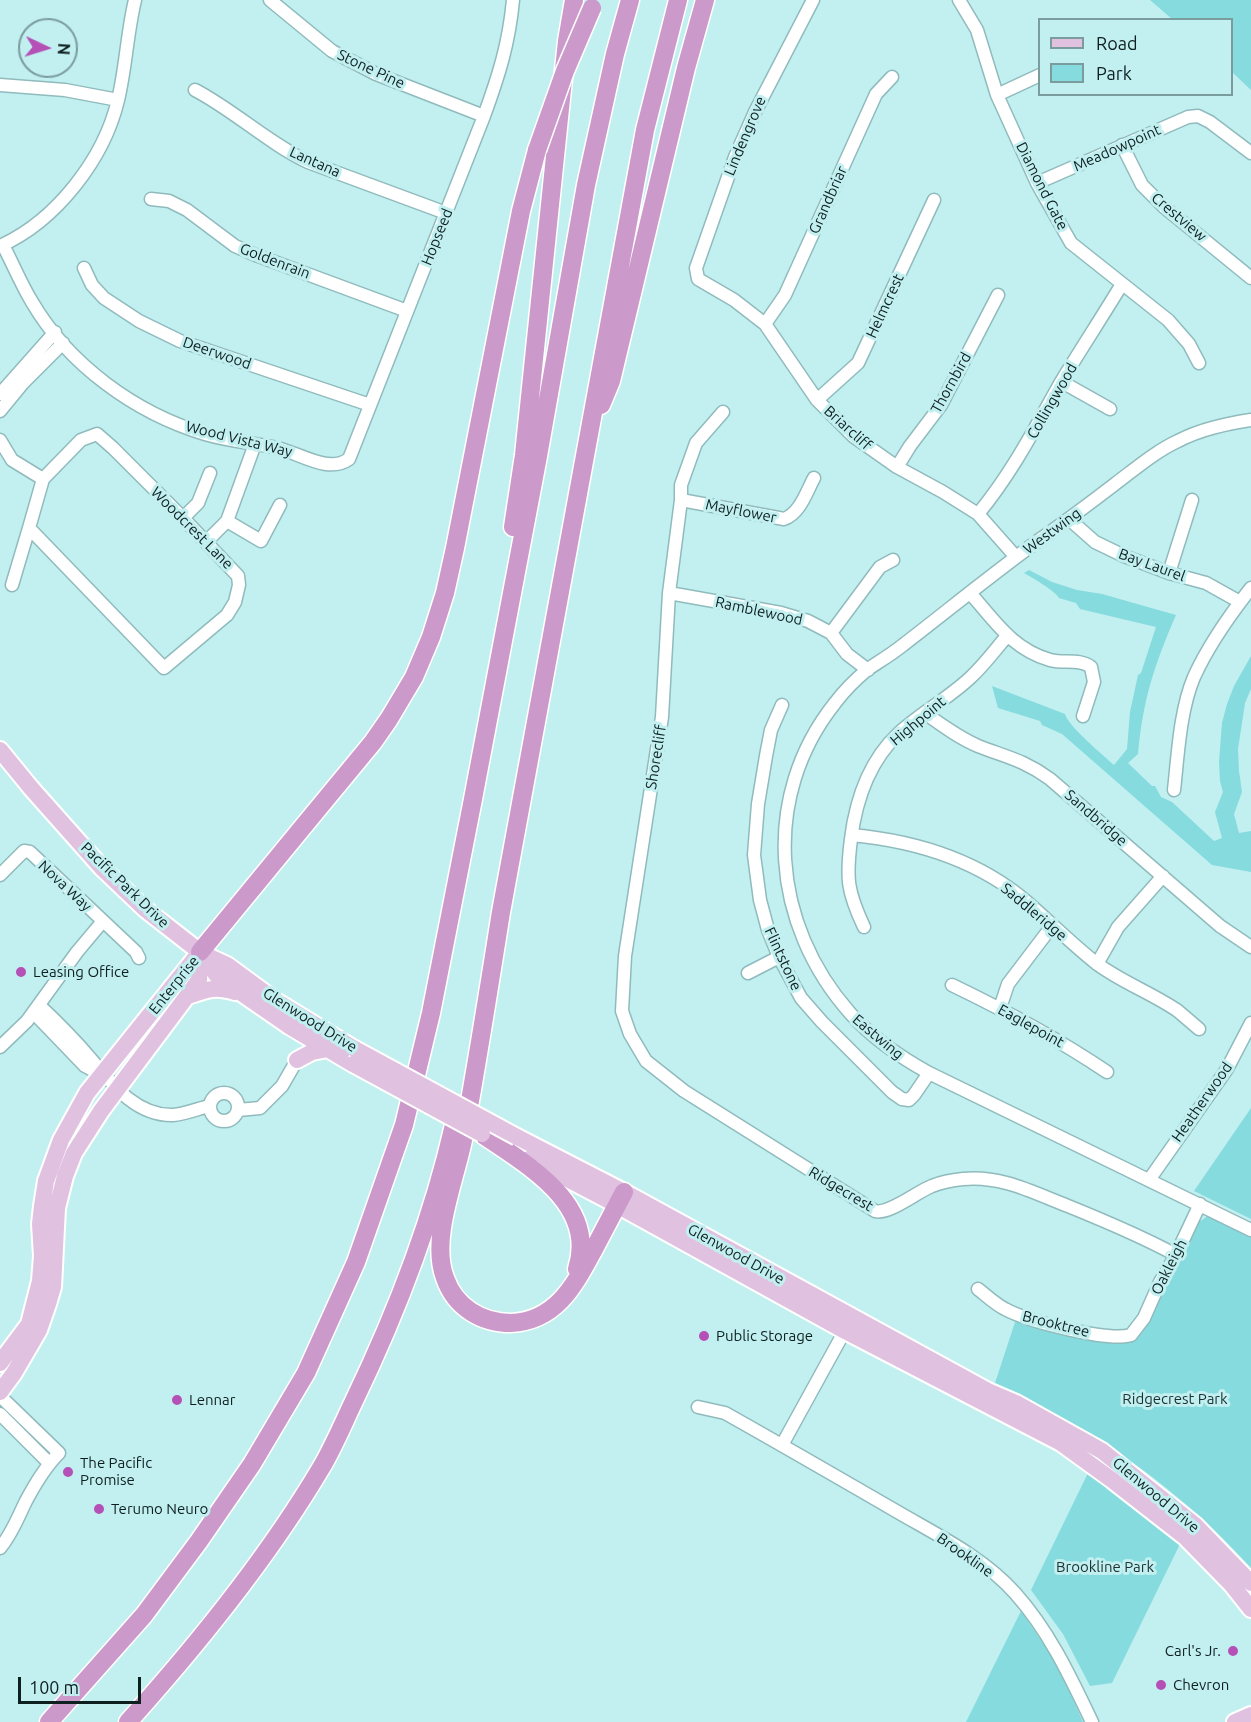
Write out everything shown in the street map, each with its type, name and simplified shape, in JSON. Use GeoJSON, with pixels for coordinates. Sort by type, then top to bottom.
{"type":"FeatureCollection","features":[{"type":"Feature","properties":{"kind":"highway"},"geometry":{"type":"LineString","coordinates":[[473,799],[524,455],[567,41],[574,0]]}},
{"type":"Feature","properties":{"kind":"highway"},"geometry":{"type":"LineString","coordinates":[[50,1721],[144,1615],[252,1464],[306,1373],[332,1317],[356,1262],[404,1125],[431,1013],[473,799],[536,467],[586,184],[615,54],[630,0]]}},
{"type":"Feature","properties":{"kind":"highway"},"geometry":{"type":"LineString","coordinates":[[620,1199],[575,1284],[563,1298],[539,1317],[523,1322],[507,1323],[470,1313],[457,1301],[445,1279],[441,1263],[443,1231],[476,1071],[501,912],[587,437],[645,130],[678,0]]}},
{"type":"Feature","properties":{"kind":"highway"},"geometry":{"type":"LineString","coordinates":[[587,437],[611,381],[686,68],[705,0]]}},
{"type":"Feature","properties":{"kind":"highway"},"geometry":{"type":"LineString","coordinates":[[200,952],[372,742],[414,677],[431,637],[453,559],[521,211],[537,150],[565,71],[593,4]]}},
{"type":"Feature","properties":{"kind":"highway"},"geometry":{"type":"LineString","coordinates":[[129,1722],[248,1578],[322,1467],[374,1359],[402,1291],[446,1159],[501,912]]}},
{"type":"Feature","properties":{"kind":"highway"},"geometry":{"type":"LineString","coordinates":[[482,1134],[515,1148],[571,1208],[582,1241],[581,1255],[563,1298]]}},
{"type":"Feature","properties":{"kind":"main road","name":"Pacific Park Drive"},"geometry":{"type":"LineString","coordinates":[[0,750],[102,868],[145,909],[200,952],[218,977],[239,993],[328,1049],[353,1056]]}},
{"type":"Feature","properties":{"kind":"main road","name":"Enterprise"},"geometry":{"type":"LineString","coordinates":[[0,1394],[39,1330],[48,1304],[53,1287],[57,1208],[65,1176],[74,1153],[117,1089],[199,980],[200,952]]}},
{"type":"Feature","properties":{"kind":"main road","name":"Enterprise"},"geometry":{"type":"LineString","coordinates":[[0,1363],[31,1318],[40,1281],[42,1256],[40,1224],[46,1181],[62,1140],[87,1093],[103,1076],[200,952]]}},
{"type":"Feature","properties":{"kind":"main road","name":"Glenwood Drive"},"geometry":{"type":"LineString","coordinates":[[200,952],[227,965],[353,1056],[482,1134]]}},
{"type":"Feature","properties":{"kind":"main road"},"geometry":{"type":"LineString","coordinates":[[188,996],[208,988],[218,987],[239,993]]}},
{"type":"Feature","properties":{"kind":"main road"},"geometry":{"type":"LineString","coordinates":[[297,1030],[297,1060],[312,1052],[328,1049]]}},
{"type":"Feature","properties":{"kind":"main road","name":"Glenwood Drive"},"geometry":{"type":"LineString","coordinates":[[353,1056],[515,1148],[620,1199],[1061,1443],[1185,1537],[1232,1585],[1251,1609]]}},
{"type":"Feature","properties":{"kind":"main road","name":"Glenwood Drive"},"geometry":{"type":"LineString","coordinates":[[849,1324],[1060,1426],[1102,1451],[1195,1526],[1251,1583]]}},
{"type":"Feature","properties":{"kind":"main road"},"geometry":{"type":"LineString","coordinates":[[1234,1722],[1251,1715]]}},
{"type":"Feature","properties":{"kind":"street"},"geometry":{"type":"LineString","coordinates":[[2,245],[30,229],[74,188],[101,146],[112,122],[118,100],[128,26],[134,0]]}},
{"type":"Feature","properties":{"kind":"street","name":"Stone Pine"},"geometry":{"type":"LineString","coordinates":[[270,0],[332,51],[376,74],[484,116]]}},
{"type":"Feature","properties":{"kind":"street","name":"Hopseed"},"geometry":{"type":"LineString","coordinates":[[340,465],[349,459],[500,73],[510,34],[513,0]]}},
{"type":"Feature","properties":{"kind":"street","name":"Lindengrove"},"geometry":{"type":"LineString","coordinates":[[698,279],[696,268],[735,157],[776,68],[813,0]]}},
{"type":"Feature","properties":{"kind":"street","name":"Diamond Gate"},"geometry":{"type":"LineString","coordinates":[[965,2],[981,40],[997,94],[1037,183],[1071,243],[1168,320],[1189,344],[1199,363]]}},
{"type":"Feature","properties":{"kind":"street"},"geometry":{"type":"LineString","coordinates":[[997,94],[1038,76]]}},
{"type":"Feature","properties":{"kind":"street","name":"Grandbriar"},"geometry":{"type":"LineString","coordinates":[[765,324],[785,295],[876,94],[892,77]]}},
{"type":"Feature","properties":{"kind":"street"},"geometry":{"type":"LineString","coordinates":[[0,85],[64,90],[118,100]]}},
{"type":"Feature","properties":{"kind":"street","name":"Lantana"},"geometry":{"type":"LineString","coordinates":[[195,90],[216,101],[291,154],[446,213]]}},
{"type":"Feature","properties":{"kind":"street","name":"Meadowpoint"},"geometry":{"type":"LineString","coordinates":[[1037,183],[1188,117],[1198,116],[1210,122],[1251,153]]}},
{"type":"Feature","properties":{"kind":"street","name":"Crestview"},"geometry":{"type":"LineString","coordinates":[[1122,145],[1142,185],[1164,207],[1251,278]]}},
{"type":"Feature","properties":{"kind":"street","name":"Goldenrain"},"geometry":{"type":"LineString","coordinates":[[151,199],[169,201],[187,210],[235,246],[253,254],[407,311]]}},
{"type":"Feature","properties":{"kind":"street","name":"Helmcrest"},"geometry":{"type":"LineString","coordinates":[[817,400],[858,363],[934,200]]}},
{"type":"Feature","properties":{"kind":"street","name":"Wood Vista Way"},"geometry":{"type":"LineString","coordinates":[[2,245],[32,302],[63,343],[113,389],[169,421],[206,434],[301,455],[326,465],[340,465]]}},
{"type":"Feature","properties":{"kind":"street","name":"Deerwood"},"geometry":{"type":"LineString","coordinates":[[84,268],[92,285],[104,298],[140,321],[180,341],[370,405]]}},
{"type":"Feature","properties":{"kind":"street","name":"Briarcliff"},"geometry":{"type":"LineString","coordinates":[[698,279],[734,300],[765,324],[817,400],[853,436],[897,467],[978,514],[1016,557]]}},
{"type":"Feature","properties":{"kind":"street","name":"Collingwood"},"geometry":{"type":"LineString","coordinates":[[978,514],[1000,487],[1027,445],[1062,382],[1122,284]]}},
{"type":"Feature","properties":{"kind":"street","name":"Thornbird"},"geometry":{"type":"LineString","coordinates":[[897,467],[941,405],[998,295]]}},
{"type":"Feature","properties":{"kind":"street"},"geometry":{"type":"LineString","coordinates":[[0,394],[55,332]]}},
{"type":"Feature","properties":{"kind":"street"},"geometry":{"type":"LineString","coordinates":[[0,411],[23,383],[63,343]]}},
{"type":"Feature","properties":{"kind":"street"},"geometry":{"type":"LineString","coordinates":[[1062,382],[1110,409]]}},
{"type":"Feature","properties":{"kind":"street","name":"Shorecliff"},"geometry":{"type":"LineString","coordinates":[[684,1091],[646,1061],[630,1034],[622,1011],[625,956],[662,717],[669,593],[681,485],[696,443],[723,412]]}},
{"type":"Feature","properties":{"kind":"street","name":"Westwing"},"geometry":{"type":"LineString","coordinates":[[868,670],[894,653],[1016,557],[1137,467],[1178,441],[1218,426],[1251,420]]}},
{"type":"Feature","properties":{"kind":"street","name":"Woodcrest Lane"},"geometry":{"type":"LineString","coordinates":[[12,585],[43,479],[81,440],[96,434],[183,518],[238,576],[239,585],[235,602],[227,615],[164,668],[29,528]]}},
{"type":"Feature","properties":{"kind":"street"},"geometry":{"type":"LineString","coordinates":[[0,440],[12,460],[43,479]]}},
{"type":"Feature","properties":{"kind":"street"},"geometry":{"type":"LineString","coordinates":[[206,542],[228,521],[255,444]]}},
{"type":"Feature","properties":{"kind":"street"},"geometry":{"type":"LineString","coordinates":[[183,518],[198,503],[210,473]]}},
{"type":"Feature","properties":{"kind":"street","name":"Mayflower"},"geometry":{"type":"LineString","coordinates":[[681,500],[784,519],[792,516],[798,509],[814,478]]}},
{"type":"Feature","properties":{"kind":"street"},"geometry":{"type":"LineString","coordinates":[[1169,573],[1192,500]]}},
{"type":"Feature","properties":{"kind":"street"},"geometry":{"type":"LineString","coordinates":[[228,521],[261,541],[280,506]]}},
{"type":"Feature","properties":{"kind":"street","name":"Bay Laurel"},"geometry":{"type":"LineString","coordinates":[[1069,519],[1095,542],[1169,573],[1206,583],[1240,602]]}},
{"type":"Feature","properties":{"kind":"street"},"geometry":{"type":"LineString","coordinates":[[831,633],[880,567],[893,560]]}},
{"type":"Feature","properties":{"kind":"street"},"geometry":{"type":"LineString","coordinates":[[1174,790],[1180,730],[1193,679],[1211,643],[1251,588]]}},
{"type":"Feature","properties":{"kind":"street","name":"Ramblewood"},"geometry":{"type":"LineString","coordinates":[[669,593],[781,613],[808,621],[831,633],[847,654],[868,670]]}},
{"type":"Feature","properties":{"kind":"street"},"geometry":{"type":"LineString","coordinates":[[970,593],[993,622],[1007,636],[1026,649],[1047,659],[1060,662],[1080,662],[1091,667],[1094,682],[1083,716]]}},
{"type":"Feature","properties":{"kind":"street","name":"Highpoint"},"geometry":{"type":"LineString","coordinates":[[864,927],[849,890],[848,863],[856,805],[865,783],[878,757],[899,733],[972,677],[1007,636]]}},
{"type":"Feature","properties":{"kind":"street","name":"Eastwing"},"geometry":{"type":"LineString","coordinates":[[868,670],[849,687],[822,721],[800,764],[788,802],[784,865],[795,916],[805,942],[831,989],[850,1014],[883,1044],[906,1060],[1251,1230]]}},
{"type":"Feature","properties":{"kind":"street","name":"Flintstone"},"geometry":{"type":"LineString","coordinates":[[782,705],[771,730],[758,804],[754,855],[768,930],[779,957],[801,998],[892,1092],[902,1099],[909,1100],[929,1073]]}},
{"type":"Feature","properties":{"kind":"street","name":"Sandbridge"},"geometry":{"type":"LineString","coordinates":[[926,714],[955,735],[1033,766],[1220,926],[1251,947]]}},
{"type":"Feature","properties":{"kind":"street","name":"Saddleridge"},"geometry":{"type":"LineString","coordinates":[[852,835],[914,844],[957,860],[993,878],[1026,901],[1097,964],[1178,1011],[1199,1029]]}},
{"type":"Feature","properties":{"kind":"street","name":"Nova Way"},"geometry":{"type":"LineString","coordinates":[[0,875],[26,851],[136,952],[139,958]]}},
{"type":"Feature","properties":{"kind":"street"},"geometry":{"type":"LineString","coordinates":[[1097,964],[1118,927],[1163,876]]}},
{"type":"Feature","properties":{"kind":"street","name":"Nova Way"},"geometry":{"type":"LineString","coordinates":[[0,1047],[36,1009],[77,952],[103,921]]}},
{"type":"Feature","properties":{"kind":"street"},"geometry":{"type":"LineString","coordinates":[[1000,1008],[1008,984],[1052,926]]}},
{"type":"Feature","properties":{"kind":"street"},"geometry":{"type":"LineString","coordinates":[[748,973],[779,957]]}},
{"type":"Feature","properties":{"kind":"street","name":"Eaglepoint"},"geometry":{"type":"LineString","coordinates":[[952,985],[1000,1008],[1075,1050],[1107,1072]]}},
{"type":"Feature","properties":{"kind":"street"},"geometry":{"type":"LineString","coordinates":[[36,1009],[85,1066],[103,1076],[135,1104],[153,1113],[173,1115],[209,1106]]}},
{"type":"Feature","properties":{"kind":"street","name":"Heatherwood"},"geometry":{"type":"LineString","coordinates":[[1149,1179],[1227,1069],[1251,1023]]}},
{"type":"Feature","properties":{"kind":"street"},"geometry":{"type":"LineString","coordinates":[[237,1106],[259,1101],[264,1104],[282,1086],[297,1060]]}},
{"type":"Feature","properties":{"kind":"street","name":"Ridgecrest"},"geometry":{"type":"LineString","coordinates":[[684,1091],[875,1211],[884,1212],[940,1183],[962,1179],[992,1179],[1022,1187],[1126,1230],[1176,1255]]}},
{"type":"Feature","properties":{"kind":"street"},"geometry":{"type":"LineString","coordinates":[[222,1093],[230,1094],[237,1106],[232,1119],[220,1121],[213,1117],[209,1106],[212,1099],[222,1093]]}},
{"type":"Feature","properties":{"kind":"street","name":"Oakleigh"},"geometry":{"type":"LineString","coordinates":[[1137,1328],[1200,1204]]}},
{"type":"Feature","properties":{"kind":"street","name":"Brooktree"},"geometry":{"type":"LineString","coordinates":[[978,1289],[1003,1308],[1038,1322],[1124,1337],[1131,1335],[1137,1328]]}},
{"type":"Feature","properties":{"kind":"street"},"geometry":{"type":"LineString","coordinates":[[782,1445],[849,1324]]}},
{"type":"Feature","properties":{"kind":"street"},"geometry":{"type":"LineString","coordinates":[[0,1394],[59,1453],[49,1463],[0,1548]]}},
{"type":"Feature","properties":{"kind":"street","name":"Brookline"},"geometry":{"type":"LineString","coordinates":[[698,1407],[725,1413],[984,1564],[1014,1592],[1036,1618],[1072,1678],[1092,1722]]}},
{"type":"Feature","properties":{"kind":"street"},"geometry":{"type":"LineString","coordinates":[[0,1414],[49,1463]]}},
{"type":"Feature","properties":{"kind":"green space"},"geometry":{"type":"Polygon","coordinates":[[[1150,0],[1251,0],[1251,90],[1233,73],[1233,18],[1171,18],[1150,0]]]}},
{"type":"Feature","properties":{"kind":"green space"},"geometry":{"type":"Polygon","coordinates":[[[1029,570],[1052,582],[1077,590],[1102,594],[1176,615],[1161,650],[1151,683],[1143,716],[1138,754],[1128,763],[1152,786],[1155,786],[1161,797],[1172,802],[1214,841],[1222,838],[1215,812],[1223,792],[1219,762],[1222,723],[1234,686],[1251,656],[1251,689],[1245,703],[1238,749],[1242,792],[1234,814],[1239,833],[1251,831],[1251,872],[1212,865],[1062,734],[1042,725],[1040,721],[998,708],[992,686],[1065,714],[1079,733],[1114,765],[1127,749],[1130,712],[1138,675],[1141,673],[1156,627],[1080,609],[1076,603],[1059,598],[1049,588],[1024,573],[1029,570]]]}},
{"type":"Feature","properties":{"kind":"green space"},"geometry":{"type":"Polygon","coordinates":[[[1251,1108],[1251,1219],[1194,1191],[1251,1108]]]}},
{"type":"Feature","properties":{"kind":"green space","name":"Ridgecrest Park"},"geometry":{"type":"Polygon","coordinates":[[[1212,1213],[1251,1232],[1251,1568],[1195,1512],[1132,1462],[1077,1427],[995,1383],[1018,1313],[1129,1336],[1147,1315],[1199,1222],[1212,1213]]]}},
{"type":"Feature","properties":{"kind":"green space","name":"Brookline Park"},"geometry":{"type":"Polygon","coordinates":[[[1088,1473],[1118,1493],[1180,1544],[1112,1683],[1090,1686],[1063,1634],[1031,1590],[1088,1473]]]}},
{"type":"Feature","properties":{"kind":"green space"},"geometry":{"type":"Polygon","coordinates":[[[1021,1611],[1057,1664],[1083,1722],[966,1722],[1021,1611]]]}},
{"type":"Feature","properties":{"kind":"place","name":"Leasing Office"},"geometry":{"type":"Point","coordinates":[21,972]}},
{"type":"Feature","properties":{"kind":"place","name":"Public Storage"},"geometry":{"type":"Point","coordinates":[704,1336]}},
{"type":"Feature","properties":{"kind":"place","name":"Lennar"},"geometry":{"type":"Point","coordinates":[177,1400]}},
{"type":"Feature","properties":{"kind":"place","name":"The Pacific Promise"},"geometry":{"type":"Point","coordinates":[68,1472]}},
{"type":"Feature","properties":{"kind":"place","name":"Terumo Neuro"},"geometry":{"type":"Point","coordinates":[99,1509]}},
{"type":"Feature","properties":{"kind":"place","name":"Carl's Jr."},"geometry":{"type":"Point","coordinates":[1233,1651]}},
{"type":"Feature","properties":{"kind":"place","name":"Chevron"},"geometry":{"type":"Point","coordinates":[1161,1685]}}]}
